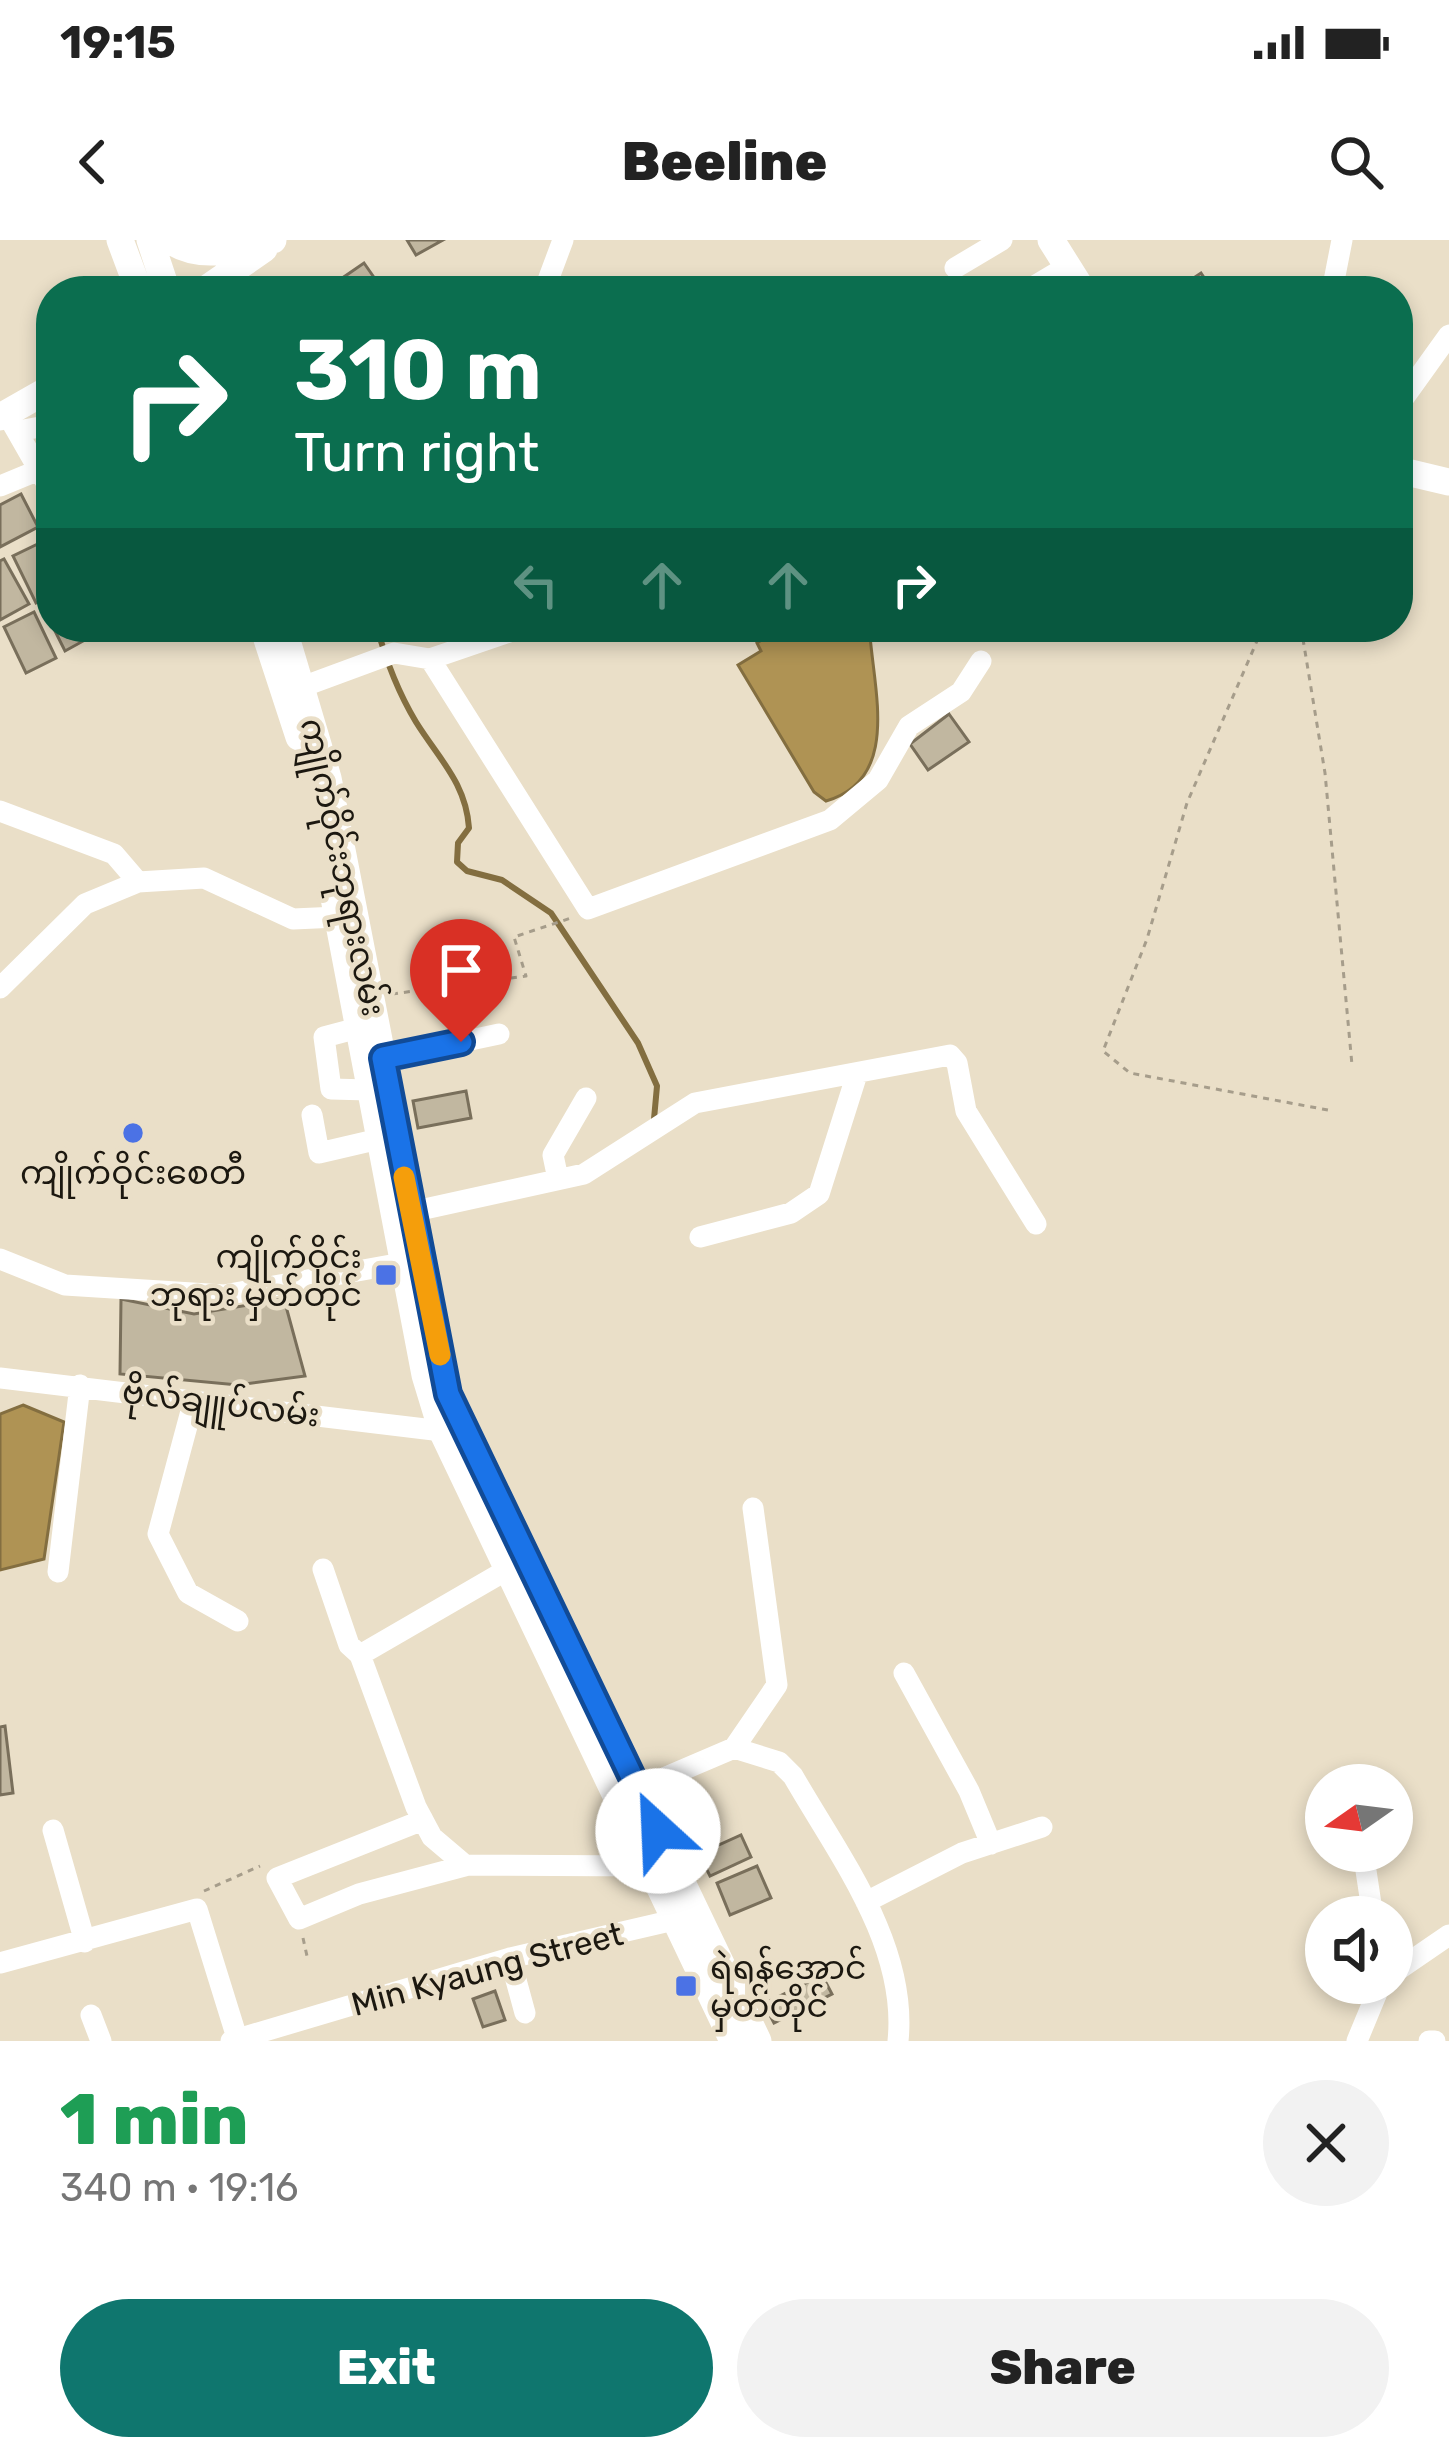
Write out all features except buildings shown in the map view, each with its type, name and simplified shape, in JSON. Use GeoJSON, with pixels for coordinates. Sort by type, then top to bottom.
{"type":"FeatureCollection","features":[{"type":"Feature","properties":{"kind":"main road"},"geometry":{"type":"LineString","coordinates":[[120,240],[128,276]]}},
{"type":"Feature","properties":{"kind":"main road"},"geometry":{"type":"LineString","coordinates":[[150,240],[162,276]]}},
{"type":"Feature","properties":{"kind":"main road"},"geometry":{"type":"LineString","coordinates":[[169,240],[184,250],[209,254],[276,240]]}},
{"type":"Feature","properties":{"kind":"main road"},"geometry":{"type":"LineString","coordinates":[[224,276],[276,240]]}},
{"type":"Feature","properties":{"kind":"main road"},"geometry":{"type":"LineString","coordinates":[[252,276],[276,240]]}},
{"type":"Feature","properties":{"kind":"main road"},"geometry":{"type":"LineString","coordinates":[[1051,240],[1074,276]]}},
{"type":"Feature","properties":{"kind":"main road"},"geometry":{"type":"LineString","coordinates":[[1413,474],[1449,482]]}},
{"type":"Feature","properties":{"kind":"main road","name":"ကျိုက်ဝိုင်းဘုရားလမ်း"},"geometry":{"type":"LineString","coordinates":[[270,642],[328,778],[372,996],[372,1070],[379,1139],[402,1263],[442,1431],[519,1562]]}},
{"type":"Feature","properties":{"kind":"main road","name":"ကျိုက်ဝိုင်းဘုရားလမ်း"},"geometry":{"type":"LineString","coordinates":[[286,642],[358,1028],[411,1212],[448,1394],[519,1562],[686,1917],[735,2040]]}},
{"type":"Feature","properties":{"kind":"main road","name":"ကျိုက်ဝိုင်းဘုရားလမ်း"},"geometry":{"type":"LineString","coordinates":[[628,1793],[650,1866],[686,1917]]}},
{"type":"Feature","properties":{"kind":"street"},"geometry":{"type":"LineString","coordinates":[[550,276],[563,240]]}},
{"type":"Feature","properties":{"kind":"street"},"geometry":{"type":"LineString","coordinates":[[955,268],[1002,240]]}},
{"type":"Feature","properties":{"kind":"street"},"geometry":{"type":"LineString","coordinates":[[1335,276],[1342,240]]}},
{"type":"Feature","properties":{"kind":"street"},"geometry":{"type":"LineString","coordinates":[[1052,276],[1068,266]]}},
{"type":"Feature","properties":{"kind":"street"},"geometry":{"type":"LineString","coordinates":[[1413,385],[1449,335]]}},
{"type":"Feature","properties":{"kind":"street"},"geometry":{"type":"LineString","coordinates":[[29,405],[36,435]]}},
{"type":"Feature","properties":{"kind":"street"},"geometry":{"type":"LineString","coordinates":[[0,486],[36,483]]}},
{"type":"Feature","properties":{"kind":"street"},"geometry":{"type":"LineString","coordinates":[[294,690],[394,653],[430,659],[480,642]]}},
{"type":"Feature","properties":{"kind":"street"},"geometry":{"type":"LineString","coordinates":[[430,659],[588,909],[830,820],[878,780],[909,726],[962,692],[981,662]]}},
{"type":"Feature","properties":{"kind":"street"},"geometry":{"type":"LineString","coordinates":[[0,811],[114,854],[138,882]]}},
{"type":"Feature","properties":{"kind":"street"},"geometry":{"type":"LineString","coordinates":[[0,988],[85,904],[138,882],[204,878],[293,919],[338,917]]}},
{"type":"Feature","properties":{"kind":"street"},"geometry":{"type":"LineString","coordinates":[[358,1028],[324,1037],[331,1089],[372,1070],[500,1034]]}},
{"type":"Feature","properties":{"kind":"street"},"geometry":{"type":"LineString","coordinates":[[411,1212],[584,1174],[695,1103],[953,1056],[966,1111],[1036,1224]]}},
{"type":"Feature","properties":{"kind":"street"},"geometry":{"type":"LineString","coordinates":[[700,1238],[791,1213],[819,1194],[857,1074]]}},
{"type":"Feature","properties":{"kind":"street"},"geometry":{"type":"LineString","coordinates":[[558,1179],[553,1155],[586,1097]]}},
{"type":"Feature","properties":{"kind":"street"},"geometry":{"type":"LineString","coordinates":[[312,1114],[319,1153],[379,1139]]}},
{"type":"Feature","properties":{"kind":"street"},"geometry":{"type":"LineString","coordinates":[[0,1259],[65,1286],[224,1295],[402,1263]]}},
{"type":"Feature","properties":{"kind":"street","name":"ဗိုလ်ချူပ်လမ်း"},"geometry":{"type":"LineString","coordinates":[[0,1378],[442,1431]]}},
{"type":"Feature","properties":{"kind":"street"},"geometry":{"type":"LineString","coordinates":[[58,1572],[80,1385]]}},
{"type":"Feature","properties":{"kind":"street"},"geometry":{"type":"LineString","coordinates":[[194,1400],[158,1534],[188,1592],[238,1621]]}},
{"type":"Feature","properties":{"kind":"street"},"geometry":{"type":"LineString","coordinates":[[628,1793],[734,1748],[780,1673],[753,1508]]}},
{"type":"Feature","properties":{"kind":"street"},"geometry":{"type":"LineString","coordinates":[[360,1655],[519,1562]]}},
{"type":"Feature","properties":{"kind":"street"},"geometry":{"type":"LineString","coordinates":[[323,1569],[349,1645],[360,1655],[423,1820],[432,1837],[468,1865]]}},
{"type":"Feature","properties":{"kind":"street"},"geometry":{"type":"LineString","coordinates":[[904,1673],[969,1791],[991,1844]]}},
{"type":"Feature","properties":{"kind":"street"},"geometry":{"type":"LineString","coordinates":[[734,1748],[779,1762],[793,1776],[866,1902],[900,1987],[898,2041]]}},
{"type":"Feature","properties":{"kind":"street"},"geometry":{"type":"LineString","coordinates":[[423,1820],[277,1878],[299,1919],[359,1894],[468,1865],[650,1866]]}},
{"type":"Feature","properties":{"kind":"street"},"geometry":{"type":"LineString","coordinates":[[866,1902],[939,1864],[1042,1827]]}},
{"type":"Feature","properties":{"kind":"street"},"geometry":{"type":"LineString","coordinates":[[53,1830],[85,1942]]}},
{"type":"Feature","properties":{"kind":"street"},"geometry":{"type":"LineString","coordinates":[[0,1963],[196,1909],[236,2040]]}},
{"type":"Feature","properties":{"kind":"street","name":"Min Kyaung Street"},"geometry":{"type":"LineString","coordinates":[[236,2040],[510,1958],[686,1917]]}},
{"type":"Feature","properties":{"kind":"street"},"geometry":{"type":"LineString","coordinates":[[1413,1960],[1449,1935]]}},
{"type":"Feature","properties":{"kind":"street"},"geometry":{"type":"LineString","coordinates":[[510,1958],[525,2013]]}},
{"type":"Feature","properties":{"kind":"street"},"geometry":{"type":"LineString","coordinates":[[1358,2041],[1373,2004]]}},
{"type":"Feature","properties":{"kind":"street"},"geometry":{"type":"LineString","coordinates":[[91,2015],[101,2041]]}},
{"type":"Feature","properties":{"kind":"path"},"geometry":{"type":"LineString","coordinates":[[1257,642],[1187,803],[1147,939],[1103,1051],[1130,1073],[1333,1111]]}},
{"type":"Feature","properties":{"kind":"path"},"geometry":{"type":"LineString","coordinates":[[1303,642],[1325,772],[1352,1065]]}},
{"type":"Feature","properties":{"kind":"path"},"geometry":{"type":"LineString","coordinates":[[372,996],[526,976],[514,937],[556,925],[588,909]]}},
{"type":"Feature","properties":{"kind":"path"},"geometry":{"type":"LineString","coordinates":[[196,1909],[209,1886],[254,1868],[268,1865],[277,1878]]}},
{"type":"Feature","properties":{"kind":"shaded area"},"geometry":{"type":"Polygon","coordinates":[[[871,642],[877,733],[864,775],[849,790],[826,801],[814,792],[738,665],[761,651],[757,643],[871,642]]]}},
{"type":"Feature","properties":{"kind":"shaded area"},"geometry":{"type":"Polygon","coordinates":[[[23,1405],[64,1422],[44,1559],[0,1570],[0,1414],[23,1405]]]}},
{"type":"Feature","properties":{"kind":"waterway"},"geometry":{"type":"LineString","coordinates":[[382,642],[404,699],[463,798],[469,828],[458,843],[457,862],[467,871],[502,880],[551,913],[638,1043],[657,1086],[654,1119]]}},
{"type":"Feature","properties":{"kind":"slow traffic"},"geometry":{"type":"LineString","coordinates":[[404,1177],[440,1355]]}},
{"type":"Feature","properties":{"kind":"place","name":"ကျိုက်ဝိုင်းစေတီ"},"geometry":{"type":"Point","coordinates":[133,1133]}},
{"type":"Feature","properties":{"kind":"place","name":"ကျိုက်ဝိုင်း ဘုရား မှတ်တိုင်"},"geometry":{"type":"Point","coordinates":[386,1275]}},
{"type":"Feature","properties":{"kind":"place","name":"ရဲရန်အောင် မှတ်တိုင်"},"geometry":{"type":"Point","coordinates":[686,1986]}},
{"type":"Feature","properties":{"kind":"route"},"geometry":{"type":"LineString","coordinates":[[461,1042],[383,1058],[448,1394],[658,1831]]}}]}
